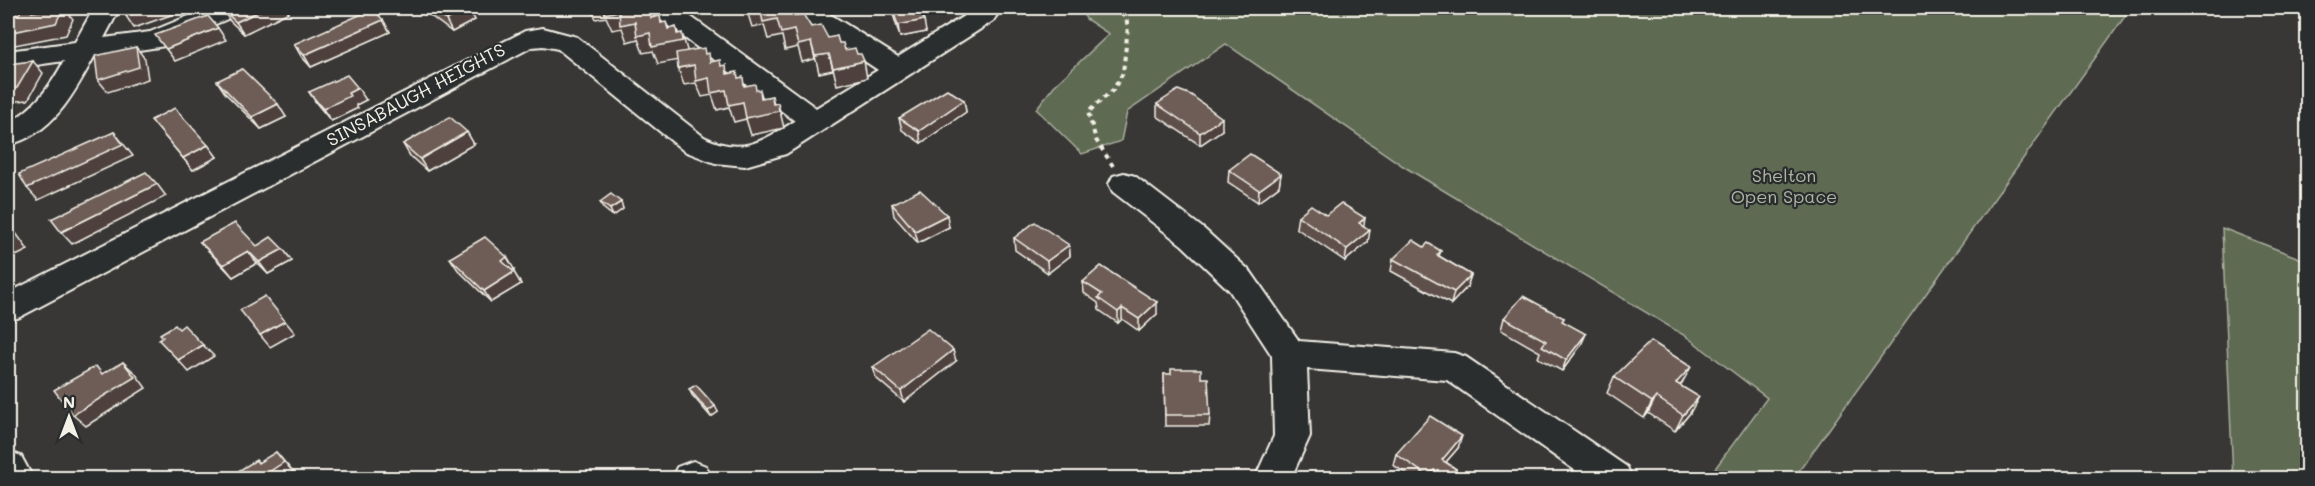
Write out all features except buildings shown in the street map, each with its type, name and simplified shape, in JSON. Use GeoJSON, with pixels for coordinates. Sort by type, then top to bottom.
{"type":"FeatureCollection","features":[{"type":"Feature","properties":{"kind":"street"},"geometry":{"type":"LineString","coordinates":[[8,135],[36,120],[63,89],[107,8]]}},
{"type":"Feature","properties":{"kind":"street"},"geometry":{"type":"LineString","coordinates":[[8,60],[155,40],[230,8]]}},
{"type":"Feature","properties":{"kind":"street"},"geometry":{"type":"LineString","coordinates":[[662,8],[787,98],[816,122]]}},
{"type":"Feature","properties":{"kind":"street"},"geometry":{"type":"LineString","coordinates":[[803,8],[899,71]]}},
{"type":"Feature","properties":{"kind":"street","name":"SINSABAUGH HEIGHTS"},"geometry":{"type":"LineString","coordinates":[[8,308],[508,46],[534,38],[551,38],[567,43],[694,144],[714,154],[737,158],[761,153],[816,122],[899,71],[984,10]]}},
{"type":"Feature","properties":{"kind":"street"},"geometry":{"type":"LineString","coordinates":[[1124,184],[1193,237],[1240,281],[1290,354],[1292,436],[1273,478]]}},
{"type":"Feature","properties":{"kind":"street"},"geometry":{"type":"LineString","coordinates":[[1290,354],[1454,367],[1614,478]]}},
{"type":"Feature","properties":{"kind":"street"},"geometry":{"type":"LineString","coordinates":[[8,467],[15,478]]}},
{"type":"Feature","properties":{"kind":"path"},"geometry":{"type":"LineString","coordinates":[[1115,8],[1126,18],[1128,27],[1123,73],[1113,90],[1088,112],[1096,140],[1124,184]]}},
{"type":"Feature","properties":{"kind":"green space","name":"Shelton Open Space"},"geometry":{"type":"Polygon","coordinates":[[[1080,8],[2131,8],[1794,478],[1708,478],[1767,398],[1687,337],[1403,166],[1226,44],[1127,112],[1121,141],[1082,154],[1036,109],[1054,86],[1109,34],[1086,19],[1080,8]]]}},
{"type":"Feature","properties":{"kind":"green space"},"geometry":{"type":"Polygon","coordinates":[[[2222,228],[2307,261],[2307,478],[2233,478],[2222,228]]]}}]}
